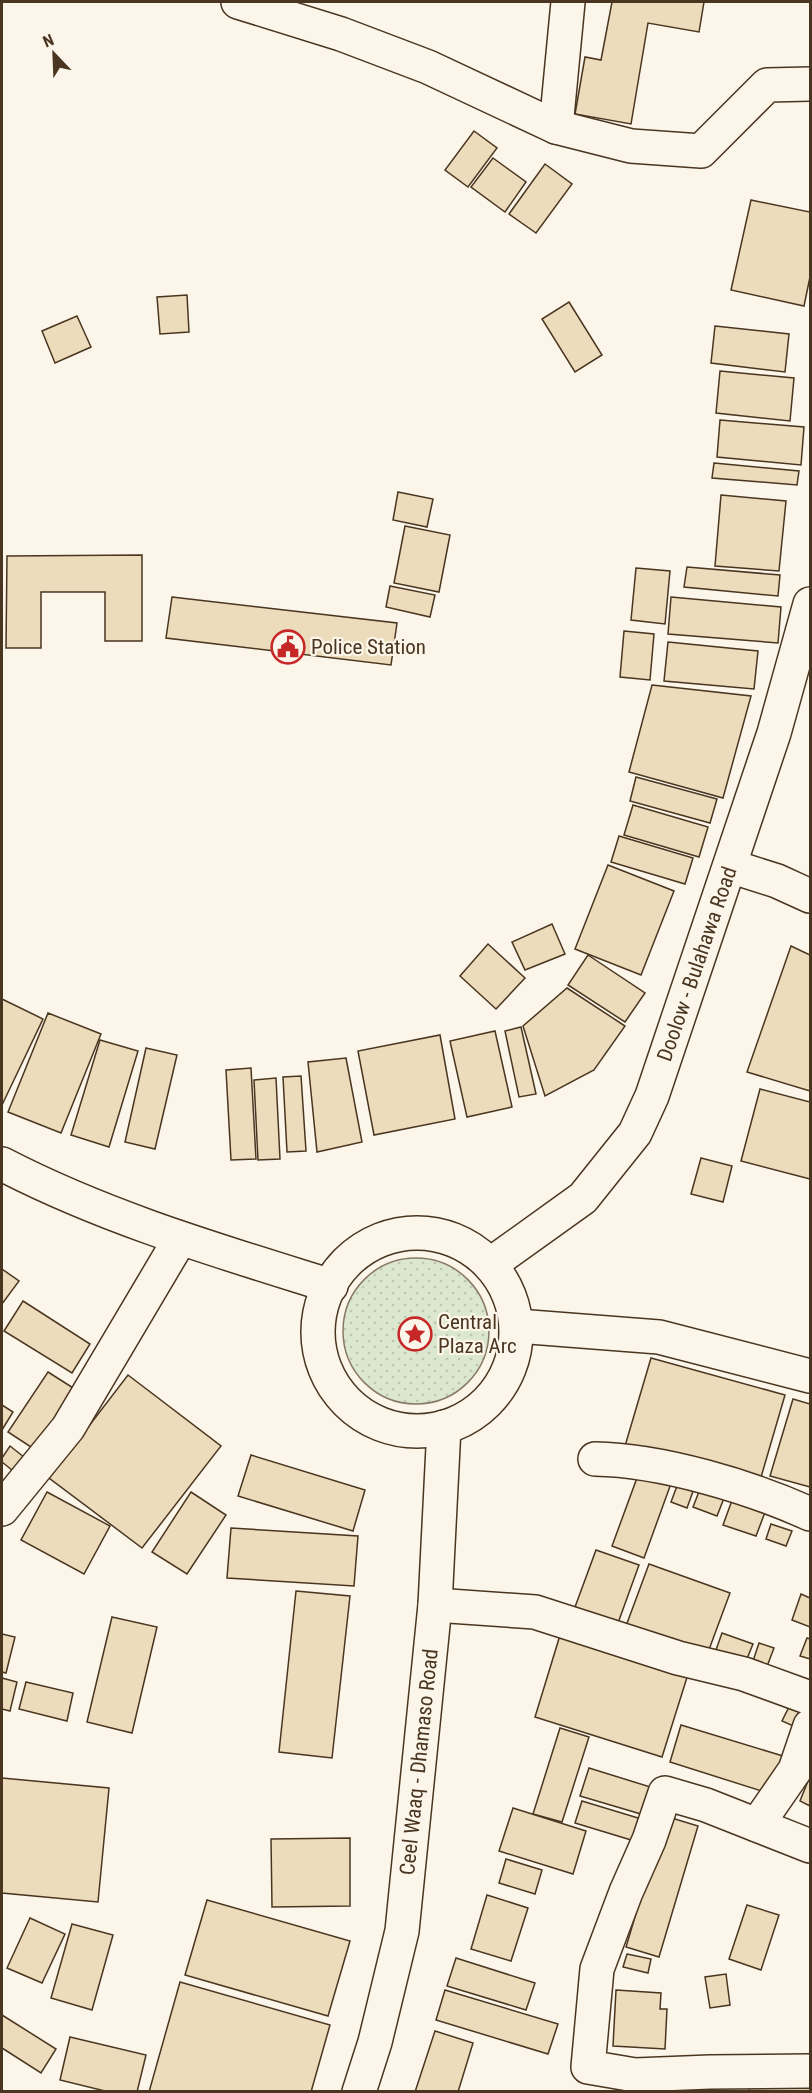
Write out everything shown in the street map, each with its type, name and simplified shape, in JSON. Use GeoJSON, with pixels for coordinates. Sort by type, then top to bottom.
{"type":"FeatureCollection","features":[{"type":"Feature","properties":{"kind":"main road"},"geometry":{"type":"LineString","coordinates":[[238,2],[341,34],[428,67],[556,127],[630,146],[701,152],[767,85],[810,84]]}},
{"type":"Feature","properties":{"kind":"main road"},"geometry":{"type":"LineString","coordinates":[[556,127],[568,2]]}},
{"type":"Feature","properties":{"kind":"main road","name":"Doolow - Bulahawa Road"},"geometry":{"type":"LineString","coordinates":[[491,1264],[583,1198],[635,1133],[652,1096],[774,733],[810,604]]}},
{"type":"Feature","properties":{"kind":"main road"},"geometry":{"type":"LineString","coordinates":[[730,866],[777,881],[810,896]]}},
{"type":"Feature","properties":{"kind":"main road"},"geometry":{"type":"LineString","coordinates":[[2,1164],[127,1220],[331,1286]]}},
{"type":"Feature","properties":{"kind":"main road"},"geometry":{"type":"LineString","coordinates":[[431,1233],[464,1244],[491,1264],[509,1293],[517,1326],[513,1360],[497,1391],[472,1414],[444,1427],[414,1431],[383,1425],[356,1410],[335,1388],[322,1360],[317,1330],[323,1300],[340,1269],[365,1247],[397,1234],[431,1233]]}},
{"type":"Feature","properties":{"kind":"main road"},"geometry":{"type":"LineString","coordinates":[[2,1509],[68,1428],[180,1239]]}},
{"type":"Feature","properties":{"kind":"main road"},"geometry":{"type":"LineString","coordinates":[[517,1326],[659,1337],[810,1376]]}},
{"type":"Feature","properties":{"kind":"main road","name":"Ceel Waaq - Dhamaso Road"},"geometry":{"type":"LineString","coordinates":[[359,2091],[375,2042],[402,1931],[435,1605],[444,1427]]}},
{"type":"Feature","properties":{"kind":"main road"},"geometry":{"type":"LineString","coordinates":[[595,1459],[622,1460],[712,1479],[810,1514]]}},
{"type":"Feature","properties":{"kind":"main road"},"geometry":{"type":"LineString","coordinates":[[435,1605],[535,1612],[678,1658],[744,1674],[810,1698]]}},
{"type":"Feature","properties":{"kind":"main road"},"geometry":{"type":"LineString","coordinates":[[757,1825],[795,1770],[810,1726]]}},
{"type":"Feature","properties":{"kind":"main road"},"geometry":{"type":"LineString","coordinates":[[810,1846],[706,1805],[665,1793],[649,1840],[626,1892],[597,1969],[588,2067],[635,2075],[810,2071]]}},
{"type":"Feature","properties":{"kind":"green space"},"geometry":{"type":"Polygon","coordinates":[[[416,1258],[444,1264],[467,1280],[483,1303],[489,1331],[483,1359],[467,1382],[444,1398],[416,1404],[388,1398],[365,1382],[349,1359],[343,1331],[349,1303],[365,1280],[388,1264],[416,1258]]]}},
{"type":"Feature","properties":{"kind":"building"},"geometry":{"type":"Polygon","coordinates":[[[612,2],[704,2],[699,32],[648,23],[631,124],[575,114],[585,57],[601,60],[612,2]]]}},
{"type":"Feature","properties":{"kind":"building"},"geometry":{"type":"Polygon","coordinates":[[[474,131],[497,148],[468,187],[445,170],[474,131]]]}},
{"type":"Feature","properties":{"kind":"building"},"geometry":{"type":"Polygon","coordinates":[[[493,158],[526,182],[505,212],[471,187],[493,158]]]}},
{"type":"Feature","properties":{"kind":"building"},"geometry":{"type":"Polygon","coordinates":[[[545,164],[572,184],[536,233],[509,214],[545,164]]]}},
{"type":"Feature","properties":{"kind":"building"},"geometry":{"type":"Polygon","coordinates":[[[751,200],[810,212],[810,277],[804,306],[731,290],[751,200]]]}},
{"type":"Feature","properties":{"kind":"building"},"geometry":{"type":"Polygon","coordinates":[[[187,295],[189,332],[160,334],[157,297],[187,295]]]}},
{"type":"Feature","properties":{"kind":"building"},"geometry":{"type":"Polygon","coordinates":[[[569,302],[602,355],[575,372],[542,319],[569,302]]]}},
{"type":"Feature","properties":{"kind":"building"},"geometry":{"type":"Polygon","coordinates":[[[77,316],[91,347],[55,363],[42,331],[77,316]]]}},
{"type":"Feature","properties":{"kind":"building"},"geometry":{"type":"Polygon","coordinates":[[[715,326],[789,334],[785,372],[711,363],[715,326]]]}},
{"type":"Feature","properties":{"kind":"building"},"geometry":{"type":"Polygon","coordinates":[[[720,371],[794,378],[790,421],[716,413],[720,371]]]}},
{"type":"Feature","properties":{"kind":"building"},"geometry":{"type":"Polygon","coordinates":[[[720,420],[804,427],[801,465],[717,457],[720,420]]]}},
{"type":"Feature","properties":{"kind":"building"},"geometry":{"type":"Polygon","coordinates":[[[714,463],[799,471],[797,485],[712,478],[714,463]]]}},
{"type":"Feature","properties":{"kind":"building"},"geometry":{"type":"Polygon","coordinates":[[[398,492],[433,499],[427,527],[393,520],[398,492]]]}},
{"type":"Feature","properties":{"kind":"building"},"geometry":{"type":"Polygon","coordinates":[[[721,495],[786,501],[779,571],[715,566],[721,495]]]}},
{"type":"Feature","properties":{"kind":"building"},"geometry":{"type":"Polygon","coordinates":[[[405,526],[450,535],[439,592],[394,583],[405,526]]]}},
{"type":"Feature","properties":{"kind":"building"},"geometry":{"type":"Polygon","coordinates":[[[142,555],[142,641],[105,641],[105,592],[41,592],[41,648],[6,648],[7,556],[142,555]]]}},
{"type":"Feature","properties":{"kind":"building"},"geometry":{"type":"Polygon","coordinates":[[[687,567],[780,575],[778,596],[684,587],[687,567]]]}},
{"type":"Feature","properties":{"kind":"building"},"geometry":{"type":"Polygon","coordinates":[[[636,568],[670,571],[665,624],[631,620],[636,568]]]}},
{"type":"Feature","properties":{"kind":"building"},"geometry":{"type":"Polygon","coordinates":[[[390,586],[435,595],[430,617],[386,607],[390,586]]]}},
{"type":"Feature","properties":{"kind":"building"},"geometry":{"type":"Polygon","coordinates":[[[172,597],[397,623],[391,665],[166,638],[172,597]]]}},
{"type":"Feature","properties":{"kind":"building"},"geometry":{"type":"Polygon","coordinates":[[[671,597],[781,607],[778,643],[668,634],[671,597]]]}},
{"type":"Feature","properties":{"kind":"building"},"geometry":{"type":"Polygon","coordinates":[[[624,631],[654,634],[650,680],[620,677],[624,631]]]}},
{"type":"Feature","properties":{"kind":"building"},"geometry":{"type":"Polygon","coordinates":[[[668,642],[758,651],[754,689],[664,681],[668,642]]]}},
{"type":"Feature","properties":{"kind":"building"},"geometry":{"type":"Polygon","coordinates":[[[652,685],[751,696],[723,798],[629,772],[652,685]]]}},
{"type":"Feature","properties":{"kind":"building"},"geometry":{"type":"Polygon","coordinates":[[[636,777],[717,799],[710,823],[630,801],[636,777]]]}},
{"type":"Feature","properties":{"kind":"building"},"geometry":{"type":"Polygon","coordinates":[[[633,805],[708,827],[699,857],[624,835],[633,805]]]}},
{"type":"Feature","properties":{"kind":"building"},"geometry":{"type":"Polygon","coordinates":[[[619,836],[693,858],[685,884],[611,862],[619,836]]]}},
{"type":"Feature","properties":{"kind":"building"},"geometry":{"type":"Polygon","coordinates":[[[608,865],[674,891],[641,975],[575,949],[608,865]]]}},
{"type":"Feature","properties":{"kind":"building"},"geometry":{"type":"Polygon","coordinates":[[[552,924],[565,954],[525,970],[512,942],[552,924]]]}},
{"type":"Feature","properties":{"kind":"building"},"geometry":{"type":"Polygon","coordinates":[[[488,944],[525,978],[496,1009],[460,976],[488,944]]]}},
{"type":"Feature","properties":{"kind":"building"},"geometry":{"type":"Polygon","coordinates":[[[791,946],[810,955],[810,1091],[747,1072],[791,946]]]}},
{"type":"Feature","properties":{"kind":"building"},"geometry":{"type":"Polygon","coordinates":[[[588,955],[645,993],[625,1022],[568,985],[588,955]]]}},
{"type":"Feature","properties":{"kind":"building"},"geometry":{"type":"Polygon","coordinates":[[[567,988],[625,1026],[594,1070],[545,1096],[523,1026],[567,988]]]}},
{"type":"Feature","properties":{"kind":"building"},"geometry":{"type":"Polygon","coordinates":[[[2,999],[43,1019],[2,1105],[2,999]]]}},
{"type":"Feature","properties":{"kind":"building"},"geometry":{"type":"Polygon","coordinates":[[[48,1013],[101,1034],[61,1133],[8,1112],[48,1013]]]}},
{"type":"Feature","properties":{"kind":"building"},"geometry":{"type":"Polygon","coordinates":[[[521,1027],[536,1094],[519,1097],[505,1031],[521,1027]]]}},
{"type":"Feature","properties":{"kind":"building"},"geometry":{"type":"Polygon","coordinates":[[[495,1031],[512,1107],[467,1117],[450,1041],[495,1031]]]}},
{"type":"Feature","properties":{"kind":"building"},"geometry":{"type":"Polygon","coordinates":[[[440,1035],[455,1119],[374,1135],[358,1051],[440,1035]]]}},
{"type":"Feature","properties":{"kind":"building"},"geometry":{"type":"Polygon","coordinates":[[[100,1040],[138,1051],[109,1147],[71,1135],[100,1040]]]}},
{"type":"Feature","properties":{"kind":"building"},"geometry":{"type":"Polygon","coordinates":[[[146,1048],[177,1055],[155,1149],[125,1142],[146,1048]]]}},
{"type":"Feature","properties":{"kind":"building"},"geometry":{"type":"Polygon","coordinates":[[[346,1058],[362,1142],[317,1152],[308,1062],[346,1058]]]}},
{"type":"Feature","properties":{"kind":"building"},"geometry":{"type":"Polygon","coordinates":[[[251,1068],[256,1159],[231,1160],[226,1070],[251,1068]]]}},
{"type":"Feature","properties":{"kind":"building"},"geometry":{"type":"Polygon","coordinates":[[[301,1076],[306,1151],[287,1152],[283,1077],[301,1076]]]}},
{"type":"Feature","properties":{"kind":"building"},"geometry":{"type":"Polygon","coordinates":[[[276,1078],[280,1159],[258,1160],[254,1080],[276,1078]]]}},
{"type":"Feature","properties":{"kind":"building"},"geometry":{"type":"Polygon","coordinates":[[[760,1089],[810,1102],[810,1179],[741,1161],[760,1089]]]}},
{"type":"Feature","properties":{"kind":"building"},"geometry":{"type":"Polygon","coordinates":[[[701,1158],[732,1166],[723,1202],[691,1194],[701,1158]]]}},
{"type":"Feature","properties":{"kind":"building"},"geometry":{"type":"Polygon","coordinates":[[[2,1269],[19,1281],[2,1304],[2,1269]]]}},
{"type":"Feature","properties":{"kind":"building"},"geometry":{"type":"Polygon","coordinates":[[[23,1301],[90,1344],[72,1373],[4,1331],[23,1301]]]}},
{"type":"Feature","properties":{"kind":"building"},"geometry":{"type":"Polygon","coordinates":[[[651,1358],[785,1395],[759,1484],[625,1446],[651,1358]]]}},
{"type":"Feature","properties":{"kind":"building"},"geometry":{"type":"Polygon","coordinates":[[[48,1372],[78,1391],[37,1451],[8,1432],[48,1372]]]}},
{"type":"Feature","properties":{"kind":"building"},"geometry":{"type":"Polygon","coordinates":[[[128,1375],[221,1446],[142,1548],[49,1478],[128,1375]]]}},
{"type":"Feature","properties":{"kind":"building"},"geometry":{"type":"Polygon","coordinates":[[[793,1399],[810,1404],[810,1487],[770,1476],[793,1399]]]}},
{"type":"Feature","properties":{"kind":"building"},"geometry":{"type":"Polygon","coordinates":[[[2,1405],[13,1412],[2,1430],[2,1405]]]}},
{"type":"Feature","properties":{"kind":"building"},"geometry":{"type":"Polygon","coordinates":[[[10,1446],[34,1465],[23,1479],[2,1462],[10,1446]]]}},
{"type":"Feature","properties":{"kind":"building"},"geometry":{"type":"Polygon","coordinates":[[[251,1455],[365,1490],[353,1531],[238,1496],[251,1455]]]}},
{"type":"Feature","properties":{"kind":"building"},"geometry":{"type":"Polygon","coordinates":[[[641,1467],[673,1478],[644,1558],[612,1546],[641,1467]]]}},
{"type":"Feature","properties":{"kind":"building"},"geometry":{"type":"Polygon","coordinates":[[[680,1478],[696,1483],[687,1508],[671,1502],[680,1478]]]}},
{"type":"Feature","properties":{"kind":"building"},"geometry":{"type":"Polygon","coordinates":[[[702,1484],[726,1493],[717,1516],[693,1507],[702,1484]]]}},
{"type":"Feature","properties":{"kind":"building"},"geometry":{"type":"Polygon","coordinates":[[[47,1492],[110,1526],[84,1574],[21,1540],[47,1492]]]}},
{"type":"Feature","properties":{"kind":"building"},"geometry":{"type":"Polygon","coordinates":[[[191,1492],[226,1515],[187,1574],[152,1552],[191,1492]]]}},
{"type":"Feature","properties":{"kind":"building"},"geometry":{"type":"Polygon","coordinates":[[[734,1495],[767,1507],[756,1536],[723,1525],[734,1495]]]}},
{"type":"Feature","properties":{"kind":"building"},"geometry":{"type":"Polygon","coordinates":[[[771,1524],[792,1531],[786,1546],[766,1539],[771,1524]]]}},
{"type":"Feature","properties":{"kind":"building"},"geometry":{"type":"Polygon","coordinates":[[[231,1528],[358,1536],[354,1586],[227,1578],[231,1528]]]}},
{"type":"Feature","properties":{"kind":"building"},"geometry":{"type":"Polygon","coordinates":[[[596,1550],[639,1565],[618,1623],[575,1607],[596,1550]]]}},
{"type":"Feature","properties":{"kind":"building"},"geometry":{"type":"Polygon","coordinates":[[[649,1564],[730,1593],[707,1655],[626,1626],[649,1564]]]}},
{"type":"Feature","properties":{"kind":"building"},"geometry":{"type":"Polygon","coordinates":[[[296,1591],[350,1596],[332,1758],[279,1752],[296,1591]]]}},
{"type":"Feature","properties":{"kind":"building"},"geometry":{"type":"Polygon","coordinates":[[[801,1594],[810,1598],[810,1627],[792,1620],[801,1594]]]}},
{"type":"Feature","properties":{"kind":"building"},"geometry":{"type":"Polygon","coordinates":[[[112,1617],[157,1627],[132,1733],[87,1722],[112,1617]]]}},
{"type":"Feature","properties":{"kind":"building"},"geometry":{"type":"Polygon","coordinates":[[[561,1632],[689,1671],[662,1757],[535,1717],[561,1632]]]}},
{"type":"Feature","properties":{"kind":"building"},"geometry":{"type":"Polygon","coordinates":[[[722,1633],[753,1644],[746,1661],[716,1650],[722,1633]]]}},
{"type":"Feature","properties":{"kind":"building"},"geometry":{"type":"Polygon","coordinates":[[[2,1634],[15,1637],[6,1673],[2,1672],[2,1634]]]}},
{"type":"Feature","properties":{"kind":"building"},"geometry":{"type":"Polygon","coordinates":[[[807,1638],[810,1639],[810,1659],[800,1656],[807,1638]]]}},
{"type":"Feature","properties":{"kind":"building"},"geometry":{"type":"Polygon","coordinates":[[[759,1643],[774,1648],[766,1669],[752,1664],[759,1643]]]}},
{"type":"Feature","properties":{"kind":"building"},"geometry":{"type":"Polygon","coordinates":[[[2,1678],[17,1682],[10,1711],[2,1709],[2,1678]]]}},
{"type":"Feature","properties":{"kind":"building"},"geometry":{"type":"Polygon","coordinates":[[[26,1682],[73,1693],[67,1721],[19,1709],[26,1682]]]}},
{"type":"Feature","properties":{"kind":"building"},"geometry":{"type":"Polygon","coordinates":[[[793,1699],[810,1706],[800,1729],[782,1721],[793,1699]]]}},
{"type":"Feature","properties":{"kind":"building"},"geometry":{"type":"Polygon","coordinates":[[[681,1725],[783,1756],[771,1794],[670,1762],[681,1725]]]}},
{"type":"Feature","properties":{"kind":"building"},"geometry":{"type":"Polygon","coordinates":[[[560,1728],[589,1737],[562,1822],[533,1814],[560,1728]]]}},
{"type":"Feature","properties":{"kind":"building"},"geometry":{"type":"Polygon","coordinates":[[[589,1768],[660,1790],[651,1817],[580,1796],[589,1768]]]}},
{"type":"Feature","properties":{"kind":"building"},"geometry":{"type":"Polygon","coordinates":[[[810,1776],[810,1806],[800,1801],[810,1776]]]}},
{"type":"Feature","properties":{"kind":"building"},"geometry":{"type":"Polygon","coordinates":[[[2,1778],[109,1788],[98,1902],[2,1893],[2,1778]]]}},
{"type":"Feature","properties":{"kind":"building"},"geometry":{"type":"Polygon","coordinates":[[[582,1801],[648,1821],[641,1843],[575,1823],[582,1801]]]}},
{"type":"Feature","properties":{"kind":"building"},"geometry":{"type":"Polygon","coordinates":[[[513,1808],[586,1831],[573,1874],[499,1851],[513,1808]]]}},
{"type":"Feature","properties":{"kind":"building"},"geometry":{"type":"Polygon","coordinates":[[[665,1816],[698,1826],[659,1957],[626,1947],[665,1816]]]}},
{"type":"Feature","properties":{"kind":"building"},"geometry":{"type":"Polygon","coordinates":[[[350,1838],[350,1906],[272,1907],[271,1839],[350,1838]]]}},
{"type":"Feature","properties":{"kind":"building"},"geometry":{"type":"Polygon","coordinates":[[[506,1859],[542,1870],[535,1894],[499,1883],[506,1859]]]}},
{"type":"Feature","properties":{"kind":"building"},"geometry":{"type":"Polygon","coordinates":[[[487,1895],[528,1908],[511,1961],[471,1949],[487,1895]]]}},
{"type":"Feature","properties":{"kind":"building"},"geometry":{"type":"Polygon","coordinates":[[[207,1900],[350,1941],[328,2016],[185,1975],[207,1900]]]}},
{"type":"Feature","properties":{"kind":"building"},"geometry":{"type":"Polygon","coordinates":[[[747,1905],[779,1915],[761,1970],[729,1959],[747,1905]]]}},
{"type":"Feature","properties":{"kind":"building"},"geometry":{"type":"Polygon","coordinates":[[[30,1918],[65,1934],[42,1983],[7,1968],[30,1918]]]}},
{"type":"Feature","properties":{"kind":"building"},"geometry":{"type":"Polygon","coordinates":[[[72,1924],[113,1935],[92,2010],[51,1998],[72,1924]]]}},
{"type":"Feature","properties":{"kind":"building"},"geometry":{"type":"Polygon","coordinates":[[[627,1954],[651,1959],[648,1973],[623,1967],[627,1954]]]}},
{"type":"Feature","properties":{"kind":"building"},"geometry":{"type":"Polygon","coordinates":[[[456,1958],[535,1983],[526,2010],[447,1986],[456,1958]]]}},
{"type":"Feature","properties":{"kind":"building"},"geometry":{"type":"Polygon","coordinates":[[[726,1974],[730,2005],[710,2008],[705,1977],[726,1974]]]}},
{"type":"Feature","properties":{"kind":"building"},"geometry":{"type":"Polygon","coordinates":[[[180,1982],[330,2025],[311,2092],[149,2092],[180,1982]]]}},
{"type":"Feature","properties":{"kind":"building"},"geometry":{"type":"Polygon","coordinates":[[[445,1990],[558,2024],[548,2054],[436,2020],[445,1990]]]}},
{"type":"Feature","properties":{"kind":"building"},"geometry":{"type":"Polygon","coordinates":[[[616,1990],[661,1993],[660,2009],[667,2009],[665,2049],[613,2046],[616,1990]]]}},
{"type":"Feature","properties":{"kind":"building"},"geometry":{"type":"Polygon","coordinates":[[[2,2015],[56,2049],[41,2073],[2,2048],[2,2015]]]}},
{"type":"Feature","properties":{"kind":"building"},"geometry":{"type":"Polygon","coordinates":[[[435,2031],[473,2043],[458,2092],[415,2092],[435,2031]]]}},
{"type":"Feature","properties":{"kind":"building"},"geometry":{"type":"Polygon","coordinates":[[[70,2037],[146,2055],[137,2092],[109,2092],[60,2080],[70,2037]]]}},
{"type":"Feature","properties":{"kind":"building"},"geometry":{"type":"Polygon","coordinates":[[[750,2076],[810,2079],[810,2092],[749,2092],[750,2076]]]}},
{"type":"Feature","properties":{"kind":"place","name":"Police Station"},"geometry":{"type":"Point","coordinates":[288,647]}},
{"type":"Feature","properties":{"kind":"place","name":"Central Plaza Arc"},"geometry":{"type":"Point","coordinates":[415,1334]}}]}
